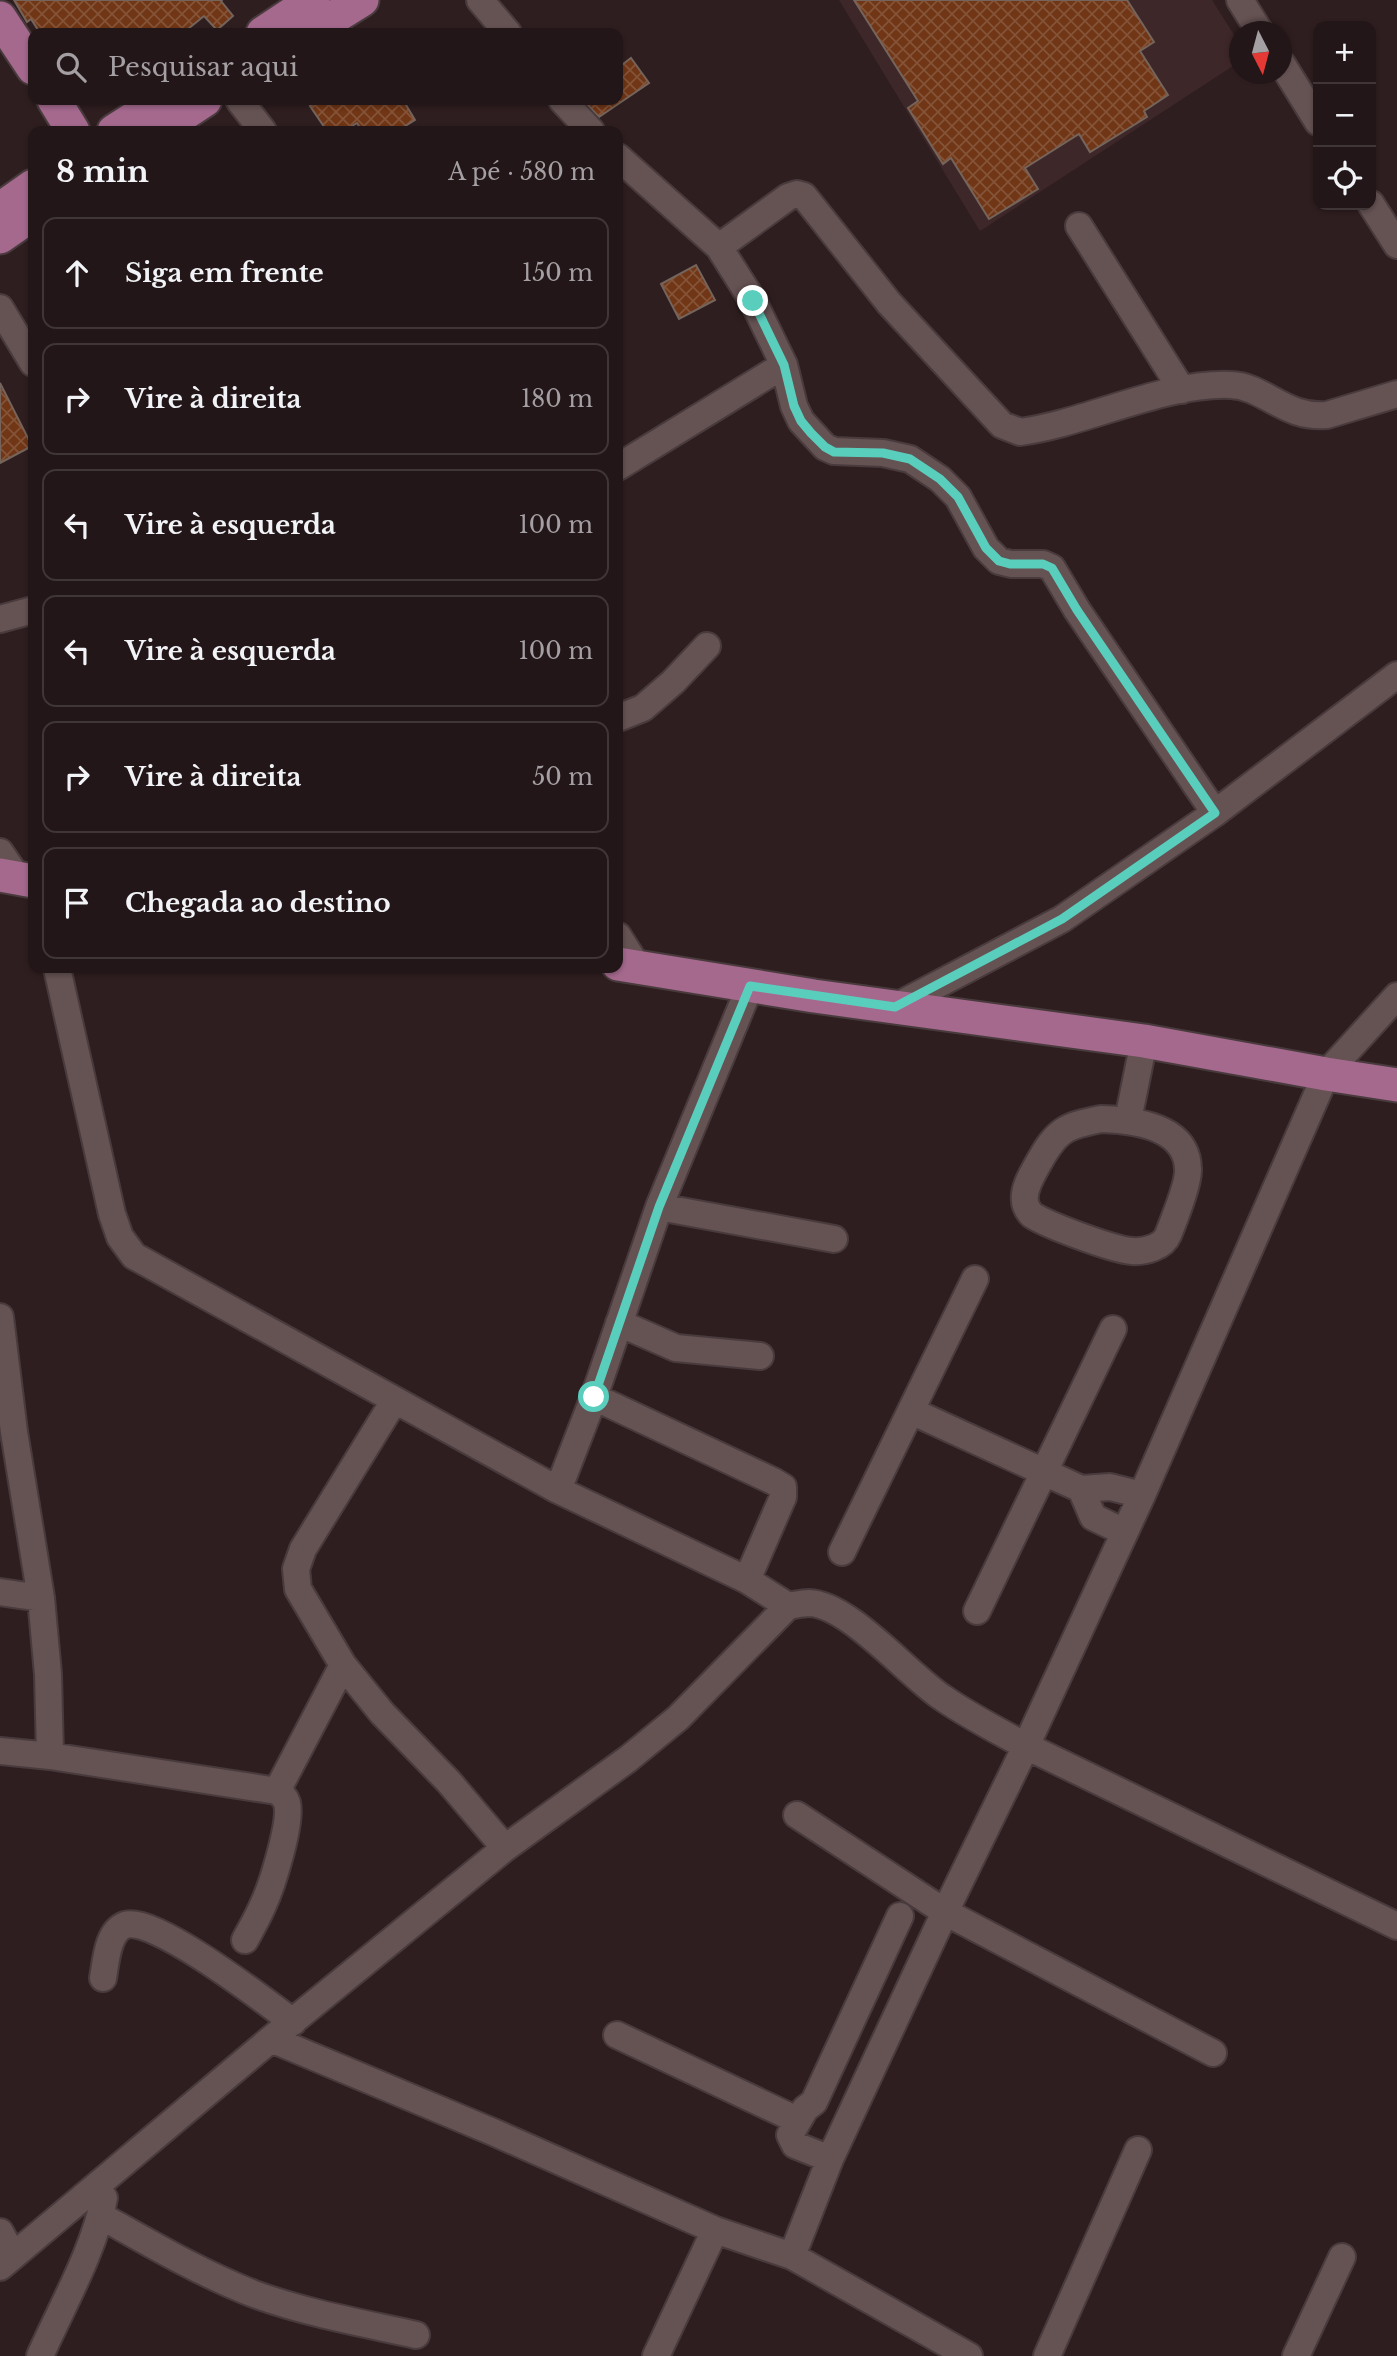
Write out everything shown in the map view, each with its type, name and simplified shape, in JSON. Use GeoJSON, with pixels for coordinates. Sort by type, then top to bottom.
{"type":"FeatureCollection","features":[{"type":"Feature","properties":{"kind":"main road"},"geometry":{"type":"LineString","coordinates":[[271,28],[313,0]]}},
{"type":"Feature","properties":{"kind":"main road"},"geometry":{"type":"LineString","coordinates":[[317,28],[362,0]]}},
{"type":"Feature","properties":{"kind":"main road"},"geometry":{"type":"LineString","coordinates":[[0,18],[28,60]]}},
{"type":"Feature","properties":{"kind":"main road"},"geometry":{"type":"LineString","coordinates":[[57,105],[70,126]]}},
{"type":"Feature","properties":{"kind":"main road"},"geometry":{"type":"LineString","coordinates":[[122,126],[154,105]]}},
{"type":"Feature","properties":{"kind":"main road"},"geometry":{"type":"LineString","coordinates":[[166,126],[197,105]]}},
{"type":"Feature","properties":{"kind":"main road"},"geometry":{"type":"LineString","coordinates":[[0,209],[28,189]]}},
{"type":"Feature","properties":{"kind":"main road"},"geometry":{"type":"LineString","coordinates":[[0,237],[28,218]]}},
{"type":"Feature","properties":{"kind":"main road"},"geometry":{"type":"LineString","coordinates":[[627,965],[750,986],[1144,1041],[1397,1085]]}},
{"type":"Feature","properties":{"kind":"street"},"geometry":{"type":"LineString","coordinates":[[480,0],[504,28]]}},
{"type":"Feature","properties":{"kind":"street"},"geometry":{"type":"LineString","coordinates":[[1240,0],[1253,21]]}},
{"type":"Feature","properties":{"kind":"street"},"geometry":{"type":"LineString","coordinates":[[1292,81],[1313,114]]}},
{"type":"Feature","properties":{"kind":"street"},"geometry":{"type":"LineString","coordinates":[[243,105],[259,126]]}},
{"type":"Feature","properties":{"kind":"street"},"geometry":{"type":"LineString","coordinates":[[567,105],[586,126]]}},
{"type":"Feature","properties":{"kind":"street"},"geometry":{"type":"LineString","coordinates":[[623,162],[719,247],[753,301],[784,365],[794,406],[801,421],[825,447],[834,452],[883,453],[910,459],[933,473],[958,497],[986,548],[999,561],[1010,564],[1043,564],[1052,568],[1077,610],[1215,813]]}},
{"type":"Feature","properties":{"kind":"street"},"geometry":{"type":"LineString","coordinates":[[719,247],[788,197],[797,194],[804,196],[889,303],[1002,425],[1011,430],[1029,431],[1182,390],[1229,385],[1239,386],[1293,411],[1315,416],[1327,415],[1397,394]]}},
{"type":"Feature","properties":{"kind":"street"},"geometry":{"type":"LineString","coordinates":[[1375,210],[1397,244]]}},
{"type":"Feature","properties":{"kind":"street"},"geometry":{"type":"LineString","coordinates":[[1079,226],[1182,390]]}},
{"type":"Feature","properties":{"kind":"street"},"geometry":{"type":"LineString","coordinates":[[0,309],[28,355]]}},
{"type":"Feature","properties":{"kind":"street"},"geometry":{"type":"LineString","coordinates":[[623,464],[784,365]]}},
{"type":"Feature","properties":{"kind":"street"},"geometry":{"type":"LineString","coordinates":[[0,619],[28,611]]}},
{"type":"Feature","properties":{"kind":"street"},"geometry":{"type":"LineString","coordinates":[[623,716],[643,708],[673,682],[707,646]]}},
{"type":"Feature","properties":{"kind":"street"},"geometry":{"type":"LineString","coordinates":[[895,1007],[1062,919],[1215,813],[1397,675]]}},
{"type":"Feature","properties":{"kind":"street"},"geometry":{"type":"LineString","coordinates":[[58,973],[112,1214],[120,1237],[134,1256],[558,1490],[747,1580],[788,1606]]}},
{"type":"Feature","properties":{"kind":"street"},"geometry":{"type":"LineString","coordinates":[[558,1490],[594,1397],[659,1207],[750,986]]}},
{"type":"Feature","properties":{"kind":"street"},"geometry":{"type":"LineString","coordinates":[[792,2256],[831,2158],[1142,1495],[1325,1074],[1397,996]]}},
{"type":"Feature","properties":{"kind":"street"},"geometry":{"type":"LineString","coordinates":[[1128,1120],[1144,1041]]}},
{"type":"Feature","properties":{"kind":"street"},"geometry":{"type":"LineString","coordinates":[[1128,1120],[1154,1128],[1176,1139],[1185,1151],[1189,1170],[1167,1239],[1153,1249],[1132,1251],[1087,1239],[1030,1214],[1025,1203],[1025,1190],[1057,1134],[1088,1121],[1128,1120]]}},
{"type":"Feature","properties":{"kind":"street"},"geometry":{"type":"LineString","coordinates":[[659,1207],[834,1239]]}},
{"type":"Feature","properties":{"kind":"street"},"geometry":{"type":"LineString","coordinates":[[842,1552],[975,1279]]}},
{"type":"Feature","properties":{"kind":"street"},"geometry":{"type":"LineString","coordinates":[[0,1317],[3,1369],[41,1598],[48,1674],[50,1756]]}},
{"type":"Feature","properties":{"kind":"street"},"geometry":{"type":"LineString","coordinates":[[620,1323],[676,1348],[760,1356]]}},
{"type":"Feature","properties":{"kind":"street"},"geometry":{"type":"LineString","coordinates":[[977,1611],[1113,1329]]}},
{"type":"Feature","properties":{"kind":"street"},"geometry":{"type":"LineString","coordinates":[[594,1397],[783,1487],[783,1497],[747,1580]]}},
{"type":"Feature","properties":{"kind":"street"},"geometry":{"type":"LineString","coordinates":[[394,1401],[303,1549],[296,1569],[298,1589],[343,1665],[382,1713],[449,1782],[505,1848]]}},
{"type":"Feature","properties":{"kind":"street"},"geometry":{"type":"LineString","coordinates":[[911,1411],[1081,1489],[1110,1487],[1142,1495]]}},
{"type":"Feature","properties":{"kind":"street"},"geometry":{"type":"LineString","coordinates":[[1081,1489],[1093,1517],[1124,1532]]}},
{"type":"Feature","properties":{"kind":"street"},"geometry":{"type":"LineString","coordinates":[[0,1592],[41,1598]]}},
{"type":"Feature","properties":{"kind":"street"},"geometry":{"type":"LineString","coordinates":[[0,2232],[6,2262],[271,2039],[505,1848],[628,1759],[668,1726],[788,1606],[810,1603],[833,1609],[941,1697],[1026,1746],[1397,1926]]}},
{"type":"Feature","properties":{"kind":"street"},"geometry":{"type":"LineString","coordinates":[[277,1791],[343,1665]]}},
{"type":"Feature","properties":{"kind":"street"},"geometry":{"type":"LineString","coordinates":[[0,1751],[50,1756],[277,1791],[288,1805],[285,1830],[263,1905],[245,1940]]}},
{"type":"Feature","properties":{"kind":"street"},"geometry":{"type":"LineString","coordinates":[[797,1815],[945,1912],[1213,2053]]}},
{"type":"Feature","properties":{"kind":"street"},"geometry":{"type":"LineString","coordinates":[[831,2158],[794,2144],[790,2135],[797,2120],[814,2102],[900,1916]]}},
{"type":"Feature","properties":{"kind":"street"},"geometry":{"type":"LineString","coordinates":[[103,1978],[114,1933],[126,1925],[137,1925],[176,1941],[293,2022]]}},
{"type":"Feature","properties":{"kind":"street"},"geometry":{"type":"LineString","coordinates":[[617,2035],[797,2120]]}},
{"type":"Feature","properties":{"kind":"street"},"geometry":{"type":"LineString","coordinates":[[271,2039],[493,2132],[715,2230],[792,2256],[969,2356]]}},
{"type":"Feature","properties":{"kind":"street"},"geometry":{"type":"LineString","coordinates":[[1047,2356],[1138,2150]]}},
{"type":"Feature","properties":{"kind":"street"},"geometry":{"type":"LineString","coordinates":[[40,2356],[90,2246],[101,2216],[108,2176]]}},
{"type":"Feature","properties":{"kind":"street"},"geometry":{"type":"LineString","coordinates":[[101,2216],[189,2265],[255,2294],[416,2335]]}},
{"type":"Feature","properties":{"kind":"street"},"geometry":{"type":"LineString","coordinates":[[656,2356],[715,2230]]}},
{"type":"Feature","properties":{"kind":"street"},"geometry":{"type":"LineString","coordinates":[[1296,2356],[1342,2257]]}},
{"type":"Feature","properties":{"kind":"shaded area"},"geometry":{"type":"Polygon","coordinates":[[[839,0],[1212,0],[1229,27],[1229,69],[980,231],[839,0]]]}},
{"type":"Feature","properties":{"kind":"building"},"geometry":{"type":"Polygon","coordinates":[[[14,0],[222,0],[233,16],[219,28],[215,28],[204,16],[189,28],[37,28],[31,19],[27,22],[14,0]]]}},
{"type":"Feature","properties":{"kind":"building"},"geometry":{"type":"Polygon","coordinates":[[[854,0],[1127,0],[1154,42],[1140,51],[1168,95],[1144,111],[1147,117],[1090,152],[1079,134],[1025,168],[1038,189],[989,219],[951,158],[943,164],[908,108],[918,101],[854,0]]]}},
{"type":"Feature","properties":{"kind":"building"},"geometry":{"type":"Polygon","coordinates":[[[631,58],[649,83],[623,101],[623,64],[631,58]]]}},
{"type":"Feature","properties":{"kind":"building"},"geometry":{"type":"Polygon","coordinates":[[[406,105],[415,120],[405,126],[359,126],[357,123],[352,126],[324,126],[310,106],[406,105]]]}},
{"type":"Feature","properties":{"kind":"building"},"geometry":{"type":"Polygon","coordinates":[[[588,105],[617,105],[599,117],[588,105]]]}},
{"type":"Feature","properties":{"kind":"building"},"geometry":{"type":"Polygon","coordinates":[[[696,265],[715,300],[679,319],[661,284],[696,265]]]}},
{"type":"Feature","properties":{"kind":"building"},"geometry":{"type":"Polygon","coordinates":[[[0,383],[28,438],[28,448],[0,463],[0,383]]]}},
{"type":"Feature","properties":{"kind":"route"},"geometry":{"type":"LineString","coordinates":[[594,1397],[659,1207],[750,986],[895,1007],[1062,919],[1215,813],[1077,610],[1060,577],[1052,568],[1043,564],[1010,564],[999,561],[986,548],[958,497],[940,479],[910,459],[883,453],[834,452],[811,433],[794,406],[784,365],[753,301]]}}]}
